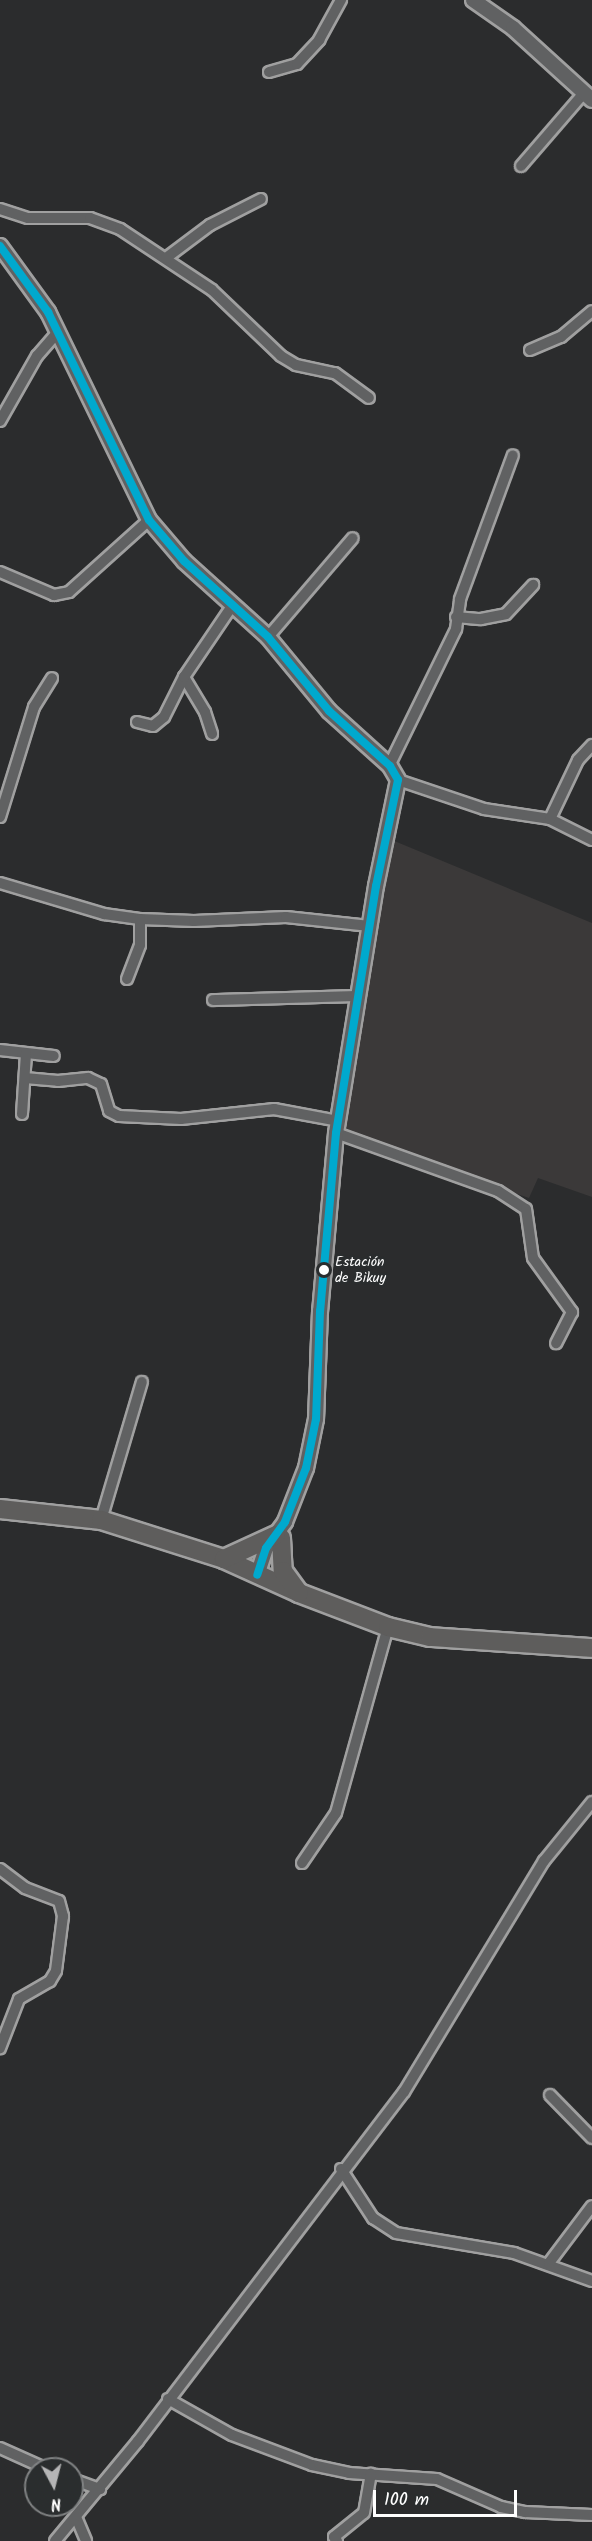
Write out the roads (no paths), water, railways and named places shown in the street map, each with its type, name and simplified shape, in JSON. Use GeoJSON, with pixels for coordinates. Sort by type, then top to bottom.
{"type":"FeatureCollection","features":[{"type":"Feature","properties":{"kind":"main road"},"geometry":{"type":"LineString","coordinates":[[0,1509],[101,1520],[224,1558],[299,1593],[388,1627],[430,1637],[592,1648]]}},
{"type":"Feature","properties":{"kind":"main road"},"geometry":{"type":"LineString","coordinates":[[224,1558],[279,1535],[283,1571],[299,1593]]}},
{"type":"Feature","properties":{"kind":"street"},"geometry":{"type":"LineString","coordinates":[[269,72],[297,64],[319,40],[341,0]]}},
{"type":"Feature","properties":{"kind":"street"},"geometry":{"type":"LineString","coordinates":[[473,0],[513,28],[588,97],[521,166]]}},
{"type":"Feature","properties":{"kind":"street"},"geometry":{"type":"LineString","coordinates":[[166,258],[210,225],[261,199]]}},
{"type":"Feature","properties":{"kind":"street"},"geometry":{"type":"LineString","coordinates":[[0,210],[28,218],[100,220],[166,258],[212,290],[281,356],[296,365],[335,373],[369,398]]}},
{"type":"Feature","properties":{"kind":"street"},"geometry":{"type":"LineString","coordinates":[[0,246],[19,269],[58,332],[149,520],[184,561],[268,638],[329,711],[389,766],[398,780],[484,809],[550,819],[592,840]]}},
{"type":"Feature","properties":{"kind":"street"},"geometry":{"type":"LineString","coordinates":[[530,351],[561,337],[592,311]]}},
{"type":"Feature","properties":{"kind":"street"},"geometry":{"type":"LineString","coordinates":[[0,421],[37,356],[58,332]]}},
{"type":"Feature","properties":{"kind":"street"},"geometry":{"type":"LineString","coordinates":[[389,766],[456,629],[456,617],[513,455]]}},
{"type":"Feature","properties":{"kind":"street"},"geometry":{"type":"LineString","coordinates":[[0,572],[54,595],[69,592],[149,520]]}},
{"type":"Feature","properties":{"kind":"street"},"geometry":{"type":"LineString","coordinates":[[268,638],[353,538]]}},
{"type":"Feature","properties":{"kind":"street"},"geometry":{"type":"LineString","coordinates":[[456,617],[481,619],[506,614],[533,585]]}},
{"type":"Feature","properties":{"kind":"street"},"geometry":{"type":"LineString","coordinates":[[138,722],[158,724],[184,677],[232,606]]}},
{"type":"Feature","properties":{"kind":"street"},"geometry":{"type":"LineString","coordinates":[[184,677],[205,712],[212,734]]}},
{"type":"Feature","properties":{"kind":"street"},"geometry":{"type":"LineString","coordinates":[[0,817],[34,706],[52,678]]}},
{"type":"Feature","properties":{"kind":"street"},"geometry":{"type":"LineString","coordinates":[[550,819],[578,759],[592,745]]}},
{"type":"Feature","properties":{"kind":"street"},"geometry":{"type":"LineString","coordinates":[[261,1577],[266,1548],[279,1535],[306,1468],[316,1419],[320,1311],[337,1127],[370,926],[398,780]]}},
{"type":"Feature","properties":{"kind":"street"},"geometry":{"type":"LineString","coordinates":[[0,883],[104,914],[140,919],[194,921],[286,917],[370,926]]}},
{"type":"Feature","properties":{"kind":"street"},"geometry":{"type":"LineString","coordinates":[[127,979],[140,945],[140,919]]}},
{"type":"Feature","properties":{"kind":"street"},"geometry":{"type":"LineString","coordinates":[[213,1000],[360,996]]}},
{"type":"Feature","properties":{"kind":"street"},"geometry":{"type":"LineString","coordinates":[[0,1050],[54,1056]]}},
{"type":"Feature","properties":{"kind":"street"},"geometry":{"type":"LineString","coordinates":[[22,1114],[26,1053]]}},
{"type":"Feature","properties":{"kind":"street"},"geometry":{"type":"LineString","coordinates":[[25,1078],[58,1081],[88,1078],[101,1084],[109,1111],[119,1116],[181,1119],[274,1109],[337,1127],[498,1191],[526,1209],[533,1258],[572,1312],[556,1343]]}},
{"type":"Feature","properties":{"kind":"street"},"geometry":{"type":"LineString","coordinates":[[101,1520],[142,1382]]}},
{"type":"Feature","properties":{"kind":"street"},"geometry":{"type":"LineString","coordinates":[[302,1863],[310,1846],[332,1824],[388,1627]]}},
{"type":"Feature","properties":{"kind":"street"},"geometry":{"type":"LineString","coordinates":[[84,2508],[341,2169],[404,2092],[544,1861],[592,1802]]}},
{"type":"Feature","properties":{"kind":"street"},"geometry":{"type":"LineString","coordinates":[[0,1869],[26,1888],[58,1901],[63,1916],[56,1971],[50,1981],[19,1999],[0,2048]]}},
{"type":"Feature","properties":{"kind":"street"},"geometry":{"type":"LineString","coordinates":[[550,2095],[592,2138]]}},
{"type":"Feature","properties":{"kind":"street"},"geometry":{"type":"LineString","coordinates":[[341,2169],[373,2217],[396,2233],[514,2253],[549,2263],[592,2281]]}},
{"type":"Feature","properties":{"kind":"street"},"geometry":{"type":"LineString","coordinates":[[549,2263],[592,2206]]}},
{"type":"Feature","properties":{"kind":"street"},"geometry":{"type":"LineString","coordinates":[[168,2399],[232,2435],[312,2465],[371,2474],[437,2478],[501,2506],[525,2512],[592,2515]]}},
{"type":"Feature","properties":{"kind":"street"},"geometry":{"type":"LineString","coordinates":[[0,2448],[24,2459]]}},
{"type":"Feature","properties":{"kind":"street"},"geometry":{"type":"LineString","coordinates":[[337,2541],[334,2537],[364,2513],[371,2474]]}},
{"type":"Feature","properties":{"kind":"street"},"geometry":{"type":"LineString","coordinates":[[84,2483],[100,2489]]}},
{"type":"Feature","properties":{"kind":"street"},"geometry":{"type":"LineString","coordinates":[[55,2541],[76,2517],[86,2541]]}},
{"type":"Feature","properties":{"kind":"place","name":"Estación de Bikuy"},"geometry":{"type":"Point","coordinates":[324,1270]}}]}
